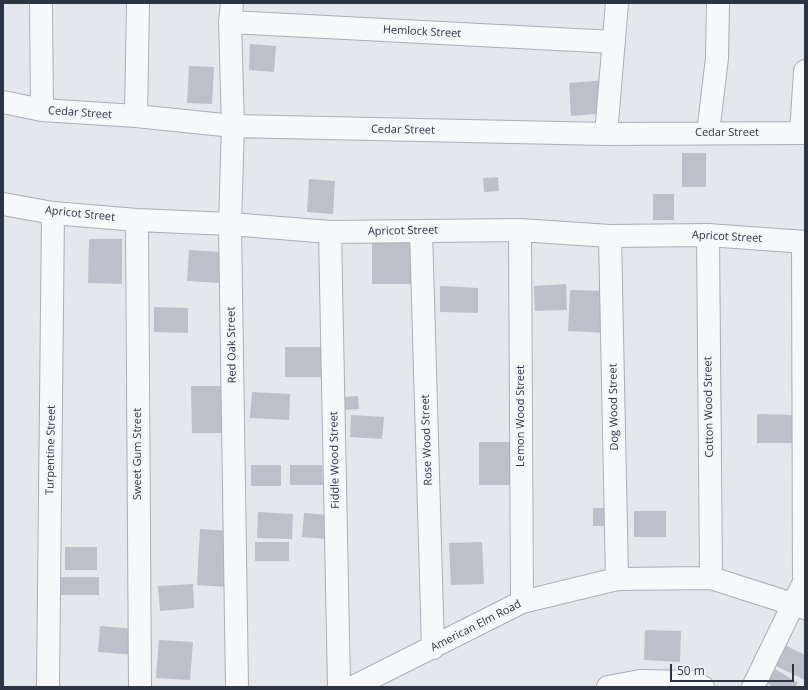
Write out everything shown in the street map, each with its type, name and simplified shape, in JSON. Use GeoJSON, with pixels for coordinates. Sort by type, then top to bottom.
{"type":"FeatureCollection","features":[{"type":"Feature","properties":{"kind":"street"},"geometry":{"type":"LineString","coordinates":[[41,3],[42,110]]}},
{"type":"Feature","properties":{"kind":"street"},"geometry":{"type":"LineString","coordinates":[[136,116],[138,3]]}},
{"type":"Feature","properties":{"kind":"street"},"geometry":{"type":"LineString","coordinates":[[606,134],[617,3]]}},
{"type":"Feature","properties":{"kind":"street"},"geometry":{"type":"LineString","coordinates":[[708,133],[717,58],[718,3]]}},
{"type":"Feature","properties":{"kind":"street","name":"Hemlock Street"},"geometry":{"type":"LineString","coordinates":[[231,12],[614,42]]}},
{"type":"Feature","properties":{"kind":"street","name":"Red Oak Street"},"geometry":{"type":"LineString","coordinates":[[231,12],[233,126],[230,224],[237,687]]}},
{"type":"Feature","properties":{"kind":"street"},"geometry":{"type":"LineString","coordinates":[[803,133],[805,71]]}},
{"type":"Feature","properties":{"kind":"street","name":"Cedar Street"},"geometry":{"type":"LineString","coordinates":[[3,102],[42,110],[136,116],[233,126],[606,134],[803,133]]}},
{"type":"Feature","properties":{"kind":"street","name":"Apricot Street"},"geometry":{"type":"LineString","coordinates":[[3,204],[53,212],[137,220],[230,224],[330,232],[520,230],[610,236],[708,235],[804,242]]}},
{"type":"Feature","properties":{"kind":"street","name":"Turpentine Street"},"geometry":{"type":"LineString","coordinates":[[48,687],[53,212]]}},
{"type":"Feature","properties":{"kind":"street","name":"Sweet Gum Street"},"geometry":{"type":"LineString","coordinates":[[137,220],[140,687]]}},
{"type":"Feature","properties":{"kind":"street","name":"Lemon Wood Street"},"geometry":{"type":"LineString","coordinates":[[520,230],[522,602]]}},
{"type":"Feature","properties":{"kind":"street","name":"Rose Wood Street"},"geometry":{"type":"LineString","coordinates":[[421,231],[433,648]]}},
{"type":"Feature","properties":{"kind":"street","name":"Fiddle Wood Street"},"geometry":{"type":"LineString","coordinates":[[330,232],[339,687]]}},
{"type":"Feature","properties":{"kind":"street","name":"Cotton Wood Street"},"geometry":{"type":"LineString","coordinates":[[708,235],[711,578]]}},
{"type":"Feature","properties":{"kind":"street","name":"Dog Wood Street"},"geometry":{"type":"LineString","coordinates":[[610,236],[617,579]]}},
{"type":"Feature","properties":{"kind":"street"},"geometry":{"type":"LineString","coordinates":[[753,687],[799,606],[804,582],[804,242]]}},
{"type":"Feature","properties":{"kind":"street","name":"American Elm Road"},"geometry":{"type":"LineString","coordinates":[[353,687],[522,602],[617,579],[711,578],[799,606]]}},
{"type":"Feature","properties":{"kind":"street"},"geometry":{"type":"LineString","coordinates":[[608,687],[640,682],[691,682],[703,687]]}},
{"type":"Feature","properties":{"kind":"building"},"geometry":{"type":"Polygon","coordinates":[[[250,44],[276,46],[274,72],[249,70],[250,44]]]}},
{"type":"Feature","properties":{"kind":"building"},"geometry":{"type":"Polygon","coordinates":[[[189,66],[214,67],[212,104],[187,103],[189,66]]]}},
{"type":"Feature","properties":{"kind":"building"},"geometry":{"type":"Polygon","coordinates":[[[605,80],[607,113],[571,116],[569,83],[605,80]]]}},
{"type":"Feature","properties":{"kind":"building"},"geometry":{"type":"Polygon","coordinates":[[[682,153],[706,153],[706,187],[682,187],[682,153]]]}},
{"type":"Feature","properties":{"kind":"building"},"geometry":{"type":"Polygon","coordinates":[[[498,177],[499,191],[484,192],[483,178],[498,177]]]}},
{"type":"Feature","properties":{"kind":"building"},"geometry":{"type":"Polygon","coordinates":[[[309,179],[335,181],[333,214],[307,212],[309,179]]]}},
{"type":"Feature","properties":{"kind":"building"},"geometry":{"type":"Polygon","coordinates":[[[653,194],[674,194],[674,220],[653,220],[653,194]]]}},
{"type":"Feature","properties":{"kind":"building"},"geometry":{"type":"Polygon","coordinates":[[[89,239],[122,239],[122,284],[88,283],[89,239]]]}},
{"type":"Feature","properties":{"kind":"building"},"geometry":{"type":"Polygon","coordinates":[[[372,242],[411,242],[411,284],[372,284],[372,242]]]}},
{"type":"Feature","properties":{"kind":"building"},"geometry":{"type":"Polygon","coordinates":[[[189,250],[221,252],[219,283],[187,281],[189,250]]]}},
{"type":"Feature","properties":{"kind":"building"},"geometry":{"type":"Polygon","coordinates":[[[566,284],[567,310],[535,311],[534,286],[566,284]]]}},
{"type":"Feature","properties":{"kind":"building"},"geometry":{"type":"Polygon","coordinates":[[[440,286],[478,288],[478,313],[440,312],[440,286]]]}},
{"type":"Feature","properties":{"kind":"building"},"geometry":{"type":"Polygon","coordinates":[[[570,290],[607,291],[606,333],[568,331],[570,290]]]}},
{"type":"Feature","properties":{"kind":"building"},"geometry":{"type":"Polygon","coordinates":[[[154,307],[188,308],[188,333],[154,332],[154,307]]]}},
{"type":"Feature","properties":{"kind":"building"},"geometry":{"type":"Polygon","coordinates":[[[285,347],[322,347],[322,377],[285,377],[285,347]]]}},
{"type":"Feature","properties":{"kind":"building"},"geometry":{"type":"Polygon","coordinates":[[[191,386],[221,386],[222,433],[192,433],[191,386]]]}},
{"type":"Feature","properties":{"kind":"building"},"geometry":{"type":"Polygon","coordinates":[[[252,392],[290,394],[289,420],[250,418],[252,392]]]}},
{"type":"Feature","properties":{"kind":"building"},"geometry":{"type":"Polygon","coordinates":[[[358,396],[359,409],[343,410],[342,397],[358,396]]]}},
{"type":"Feature","properties":{"kind":"building"},"geometry":{"type":"Polygon","coordinates":[[[757,414],[795,415],[794,443],[757,443],[757,414]]]}},
{"type":"Feature","properties":{"kind":"building"},"geometry":{"type":"Polygon","coordinates":[[[351,415],[384,417],[382,439],[350,437],[351,415]]]}},
{"type":"Feature","properties":{"kind":"building"},"geometry":{"type":"Polygon","coordinates":[[[479,442],[516,442],[516,485],[479,485],[479,442]]]}},
{"type":"Feature","properties":{"kind":"building"},"geometry":{"type":"Polygon","coordinates":[[[251,465],[281,465],[281,486],[251,486],[251,465]]]}},
{"type":"Feature","properties":{"kind":"building"},"geometry":{"type":"Polygon","coordinates":[[[290,465],[322,465],[323,485],[290,485],[290,465]]]}},
{"type":"Feature","properties":{"kind":"building"},"geometry":{"type":"Polygon","coordinates":[[[593,508],[612,508],[612,526],[593,526],[593,508]]]}},
{"type":"Feature","properties":{"kind":"building"},"geometry":{"type":"Polygon","coordinates":[[[634,511],[666,511],[666,537],[634,537],[634,511]]]}},
{"type":"Feature","properties":{"kind":"building"},"geometry":{"type":"Polygon","coordinates":[[[258,512],[293,514],[292,539],[257,538],[258,512]]]}},
{"type":"Feature","properties":{"kind":"building"},"geometry":{"type":"Polygon","coordinates":[[[304,513],[329,515],[328,539],[302,537],[304,513]]]}},
{"type":"Feature","properties":{"kind":"building"},"geometry":{"type":"Polygon","coordinates":[[[200,529],[231,531],[228,587],[197,585],[200,529]]]}},
{"type":"Feature","properties":{"kind":"building"},"geometry":{"type":"Polygon","coordinates":[[[255,542],[289,542],[289,561],[255,561],[255,542]]]}},
{"type":"Feature","properties":{"kind":"building"},"geometry":{"type":"Polygon","coordinates":[[[482,542],[484,584],[451,585],[449,543],[482,542]]]}},
{"type":"Feature","properties":{"kind":"building"},"geometry":{"type":"Polygon","coordinates":[[[65,547],[97,547],[97,570],[65,570],[65,547]]]}},
{"type":"Feature","properties":{"kind":"building"},"geometry":{"type":"Polygon","coordinates":[[[61,577],[99,577],[99,595],[61,595],[61,577]]]}},
{"type":"Feature","properties":{"kind":"building"},"geometry":{"type":"Polygon","coordinates":[[[193,584],[194,608],[160,611],[158,586],[193,584]]]}},
{"type":"Feature","properties":{"kind":"building"},"geometry":{"type":"Polygon","coordinates":[[[100,626],[137,629],[135,655],[98,652],[100,626]]]}},
{"type":"Feature","properties":{"kind":"building"},"geometry":{"type":"Polygon","coordinates":[[[645,630],[681,631],[680,662],[644,660],[645,630]]]}},
{"type":"Feature","properties":{"kind":"building"},"geometry":{"type":"Polygon","coordinates":[[[159,640],[193,642],[190,680],[156,678],[159,640]]]}},
{"type":"Feature","properties":{"kind":"building"},"geometry":{"type":"Polygon","coordinates":[[[785,645],[805,655],[805,680],[776,666],[785,645]]]}},
{"type":"Feature","properties":{"kind":"building"},"geometry":{"type":"Polygon","coordinates":[[[775,669],[798,683],[795,687],[772,687],[767,683],[775,669]]]}}]}
